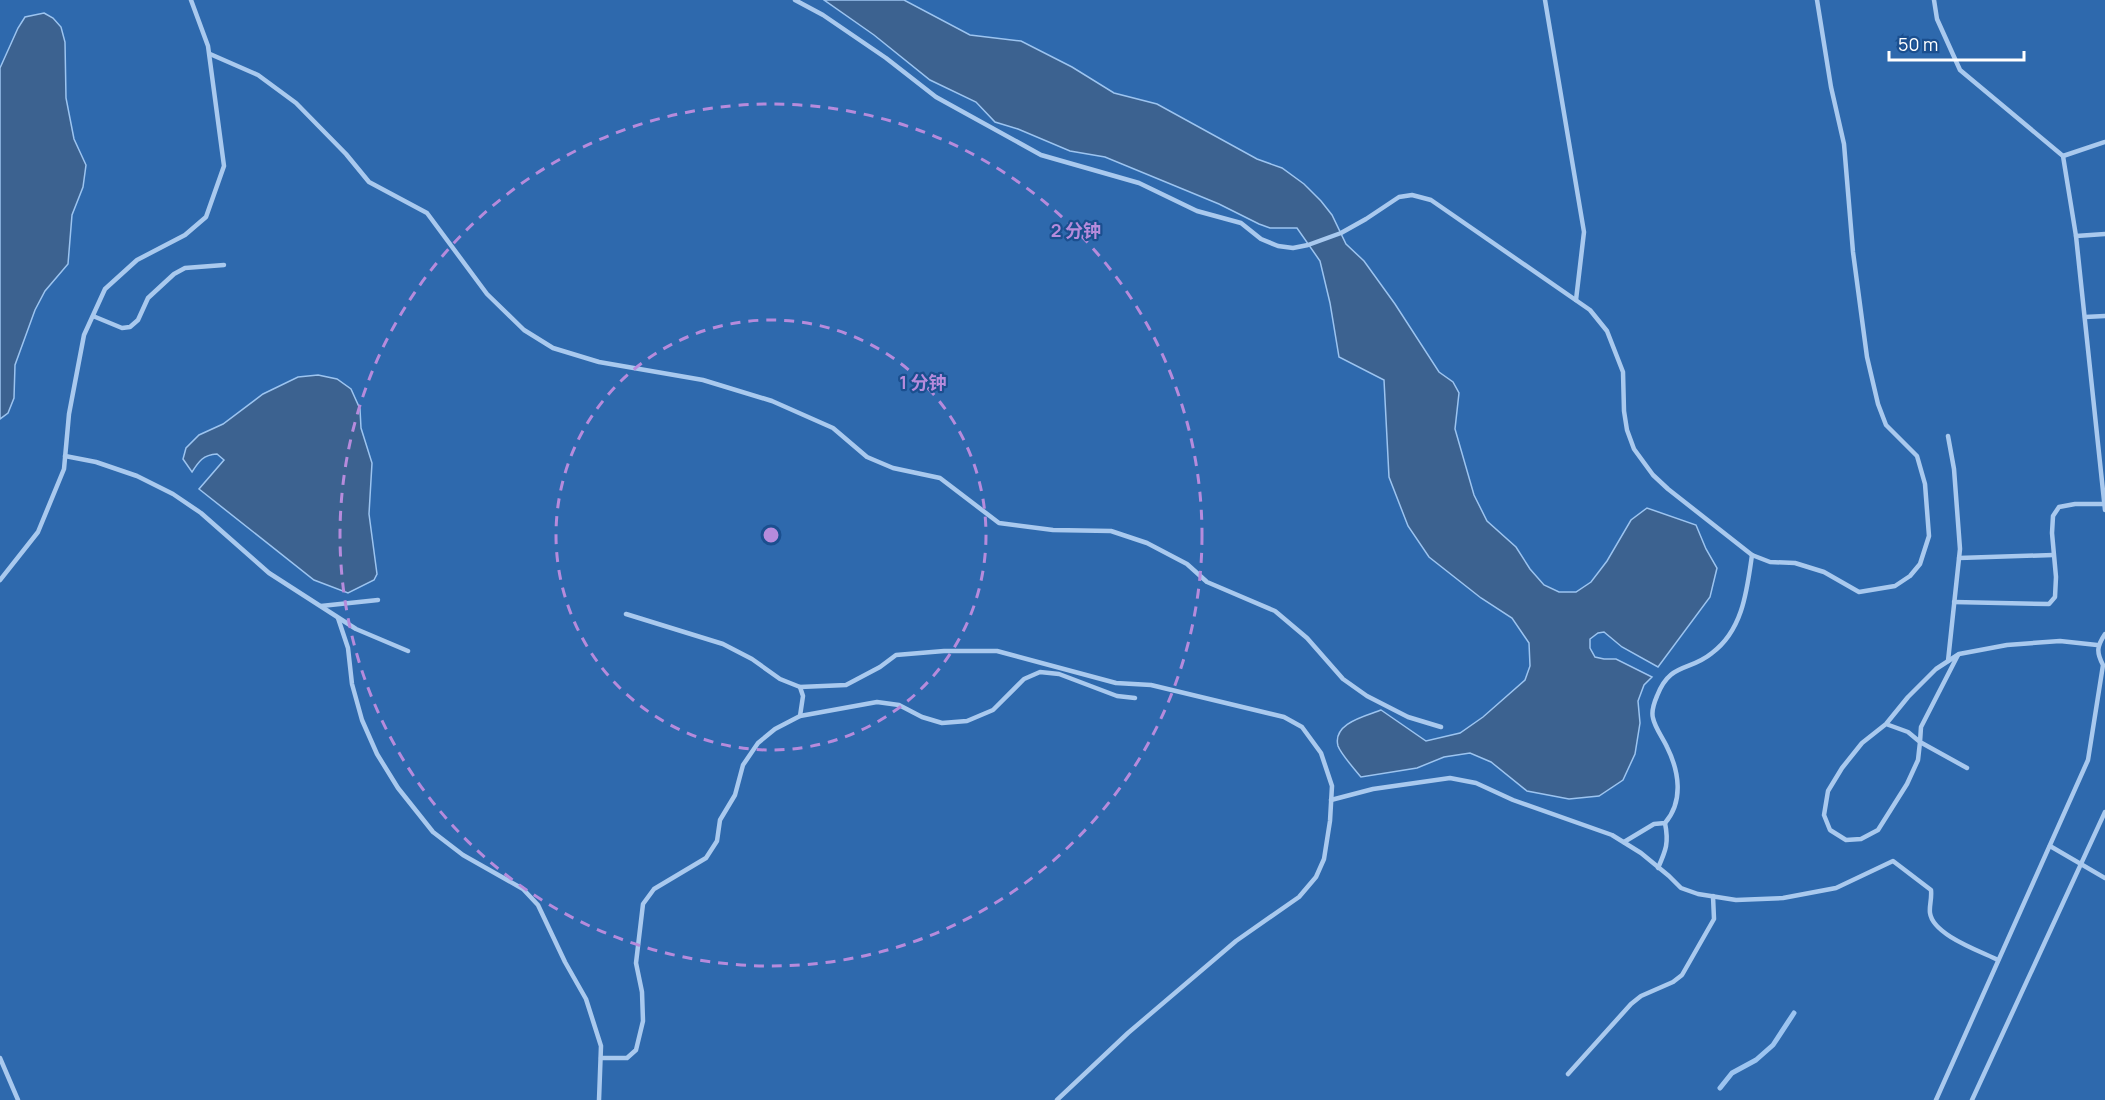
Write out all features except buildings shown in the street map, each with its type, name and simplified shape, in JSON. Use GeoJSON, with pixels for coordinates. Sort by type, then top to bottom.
{"type":"FeatureCollection","features":[{"type":"Feature","properties":{"kind":"lane"},"geometry":{"type":"LineString","coordinates":[[0,580],[38,532],[64,469],[74,381],[84,335],[105,289],[137,260],[185,235],[206,217],[224,166],[210,54],[191,0]]}},
{"type":"Feature","properties":{"kind":"lane"},"geometry":{"type":"LineString","coordinates":[[795,0],[823,15],[886,58],[936,97],[1041,155],[1139,183],[1197,211],[1241,223],[1261,239],[1278,246],[1293,248],[1308,245],[1341,233],[1399,197],[1412,195],[1431,200],[1590,310],[1607,331],[1623,372],[1624,411],[1627,430],[1634,449],[1668,489],[1752,555],[1770,562],[1795,563],[1824,573],[1859,592],[1872,591],[1895,586],[1910,576],[1920,564],[1929,536],[1925,484],[1917,456],[1886,425],[1878,404],[1867,357],[1847,197],[1844,144],[1817,0]]}},
{"type":"Feature","properties":{"kind":"lane"},"geometry":{"type":"LineString","coordinates":[[1545,0],[1584,232],[1576,300]]}},
{"type":"Feature","properties":{"kind":"lane"},"geometry":{"type":"LineString","coordinates":[[1934,0],[1937,19],[1960,70],[2063,156],[2076,236],[2105,510]]}},
{"type":"Feature","properties":{"kind":"lane"},"geometry":{"type":"LineString","coordinates":[[210,54],[258,75],[296,103],[346,154],[369,182],[427,213],[487,294],[524,330],[553,348],[599,362],[704,380],[772,400],[833,428],[867,457],[893,468],[940,478],[999,523],[1053,530],[1111,531],[1147,543],[1187,564],[1207,582],[1275,611],[1306,638],[1343,679],[1367,696],[1408,717],[1441,727]]}},
{"type":"Feature","properties":{"kind":"lane"},"geometry":{"type":"LineString","coordinates":[[2063,156],[2105,142]]}},
{"type":"Feature","properties":{"kind":"lane"},"geometry":{"type":"LineString","coordinates":[[2076,236],[2105,234]]}},
{"type":"Feature","properties":{"kind":"lane"},"geometry":{"type":"LineString","coordinates":[[93,316],[122,328],[130,327],[138,320],[148,298],[174,274],[185,268],[224,265]]}},
{"type":"Feature","properties":{"kind":"lane"},"geometry":{"type":"LineString","coordinates":[[2085,317],[2105,316]]}},
{"type":"Feature","properties":{"kind":"lane"},"geometry":{"type":"LineString","coordinates":[[1948,436],[1954,469],[1959,558],[1948,661]]}},
{"type":"Feature","properties":{"kind":"lane"},"geometry":{"type":"LineString","coordinates":[[65,456],[96,462],[137,476],[173,494],[201,513],[269,573],[356,629],[408,651]]}},
{"type":"Feature","properties":{"kind":"lane"},"geometry":{"type":"LineString","coordinates":[[1954,602],[2049,604],[2055,597],[2056,577],[2053,555],[2053,516],[2059,507],[2075,504],[2104,504]]}},
{"type":"Feature","properties":{"kind":"lane"},"geometry":{"type":"LineString","coordinates":[[1659,868],[1667,849],[1665,824],[1676,806],[1679,788],[1673,761],[1653,719],[1653,709],[1665,678],[1678,669],[1712,654],[1730,635],[1746,600],[1752,555]]}},
{"type":"Feature","properties":{"kind":"lane"},"geometry":{"type":"LineString","coordinates":[[1959,558],[2053,555]]}},
{"type":"Feature","properties":{"kind":"lane"},"geometry":{"type":"LineString","coordinates":[[320,606],[378,600]]}},
{"type":"Feature","properties":{"kind":"lane"},"geometry":{"type":"LineString","coordinates":[[626,614],[723,644],[752,659],[780,679],[800,687],[846,685],[880,667],[896,655],[944,651],[997,651],[1116,683],[1150,685],[1284,717],[1302,727],[1321,753],[1332,786],[1324,860],[1316,877],[1299,897],[1236,941],[1128,1033],[1057,1100]]}},
{"type":"Feature","properties":{"kind":"lane"},"geometry":{"type":"LineString","coordinates":[[338,618],[348,648],[352,684],[362,720],[377,754],[399,788],[433,831],[463,855],[523,889],[538,905],[564,962],[586,999],[601,1046],[598,1100]]}},
{"type":"Feature","properties":{"kind":"lane"},"geometry":{"type":"LineString","coordinates":[[1936,1100],[2088,760],[2104,665],[2098,656],[2097,645],[2105,634]]}},
{"type":"Feature","properties":{"kind":"lane"},"geometry":{"type":"LineString","coordinates":[[1959,654],[1921,727],[1918,760],[1878,830],[1861,839],[1845,840],[1830,830],[1824,815],[1827,791],[1842,768],[1862,743],[1886,724],[1908,697],[1936,669],[1959,654],[2007,645],[2060,640],[2097,645]]}},
{"type":"Feature","properties":{"kind":"lane"},"geometry":{"type":"LineString","coordinates":[[601,1058],[627,1058],[636,1050],[640,1038],[643,1021],[642,992],[636,963],[643,904],[654,889],[706,858],[717,842],[720,820],[735,795],[743,765],[758,743],[775,729],[800,716],[878,702],[899,705],[922,717],[942,723],[966,721],[993,710],[1024,679],[1040,672],[1059,674],[1118,696],[1135,698]]}},
{"type":"Feature","properties":{"kind":"lane"},"geometry":{"type":"LineString","coordinates":[[800,687],[803,696],[800,716]]}},
{"type":"Feature","properties":{"kind":"lane"},"geometry":{"type":"LineString","coordinates":[[1886,724],[1908,732],[1920,742],[1967,768]]}},
{"type":"Feature","properties":{"kind":"lane"},"geometry":{"type":"LineString","coordinates":[[1331,800],[1373,789],[1450,778],[1476,783],[1514,800],[1612,835],[1659,868],[1681,888],[1698,894],[1736,900],[1783,898],[1836,888],[1893,861],[1931,890],[1933,900],[1929,911],[1932,921],[1946,935],[1998,960]]}},
{"type":"Feature","properties":{"kind":"lane"},"geometry":{"type":"LineString","coordinates":[[1972,1100],[2105,812]]}},
{"type":"Feature","properties":{"kind":"lane"},"geometry":{"type":"LineString","coordinates":[[1623,842],[1654,824],[1665,824]]}},
{"type":"Feature","properties":{"kind":"lane"},"geometry":{"type":"LineString","coordinates":[[2050,846],[2105,878]]}},
{"type":"Feature","properties":{"kind":"lane"},"geometry":{"type":"LineString","coordinates":[[1568,1074],[1631,1004],[1641,996],[1673,982],[1682,975],[1714,919],[1713,896]]}},
{"type":"Feature","properties":{"kind":"lane"},"geometry":{"type":"LineString","coordinates":[[0,1058],[18,1100]]}},
{"type":"Feature","properties":{"kind":"shaded area"},"geometry":{"type":"Polygon","coordinates":[[[0,0],[2105,0],[2105,1100],[0,1100],[0,0]]]}},
{"type":"Feature","properties":{"kind":"shaded area"},"geometry":{"type":"Polygon","coordinates":[[[824,0],[904,0],[970,35],[1021,41],[1072,67],[1114,93],[1157,104],[1257,159],[1282,168],[1304,184],[1332,215],[1346,244],[1364,261],[1439,372],[1453,382],[1459,393],[1455,429],[1474,495],[1487,521],[1516,547],[1544,585],[1559,592],[1576,592],[1591,582],[1607,561],[1631,520],[1647,508],[1696,525],[1717,568],[1710,597],[1658,667],[1622,647],[1604,632],[1590,639],[1590,648],[1595,657],[1616,659],[1652,677],[1644,685],[1638,701],[1640,723],[1635,754],[1623,780],[1599,796],[1569,799],[1527,791],[1491,762],[1470,753],[1444,757],[1417,768],[1361,777],[1338,746],[1340,732],[1345,726],[1381,710],[1426,741],[1460,733],[1483,717],[1525,680],[1530,666],[1529,643],[1512,618],[1481,598],[1429,557],[1408,526],[1389,477],[1384,380],[1339,357],[1320,261],[1297,228],[1270,228],[1219,204],[1105,157],[1070,151],[995,122],[976,102],[930,80],[874,35],[824,0]]]}},
{"type":"Feature","properties":{"kind":"shaded area"},"geometry":{"type":"Polygon","coordinates":[[[44,13],[53,18],[61,27],[65,42],[66,98],[74,139],[86,165],[83,187],[72,215],[68,264],[45,291],[35,310],[15,365],[14,398],[8,413],[0,419],[0,68],[25,17],[44,13]]]}},
{"type":"Feature","properties":{"kind":"shaded area"},"geometry":{"type":"Polygon","coordinates":[[[318,375],[337,379],[351,389],[360,409],[361,428],[372,463],[369,514],[377,574],[374,580],[348,593],[314,580],[199,489],[224,460],[217,454],[202,459],[192,472],[183,459],[186,448],[199,435],[223,424],[263,394],[298,377],[318,375]]]}},
{"type":"Feature","properties":{"kind":"waterway"},"geometry":{"type":"LineString","coordinates":[[1720,1088],[1732,1073],[1756,1060],[1773,1045],[1794,1013]]}}]}
